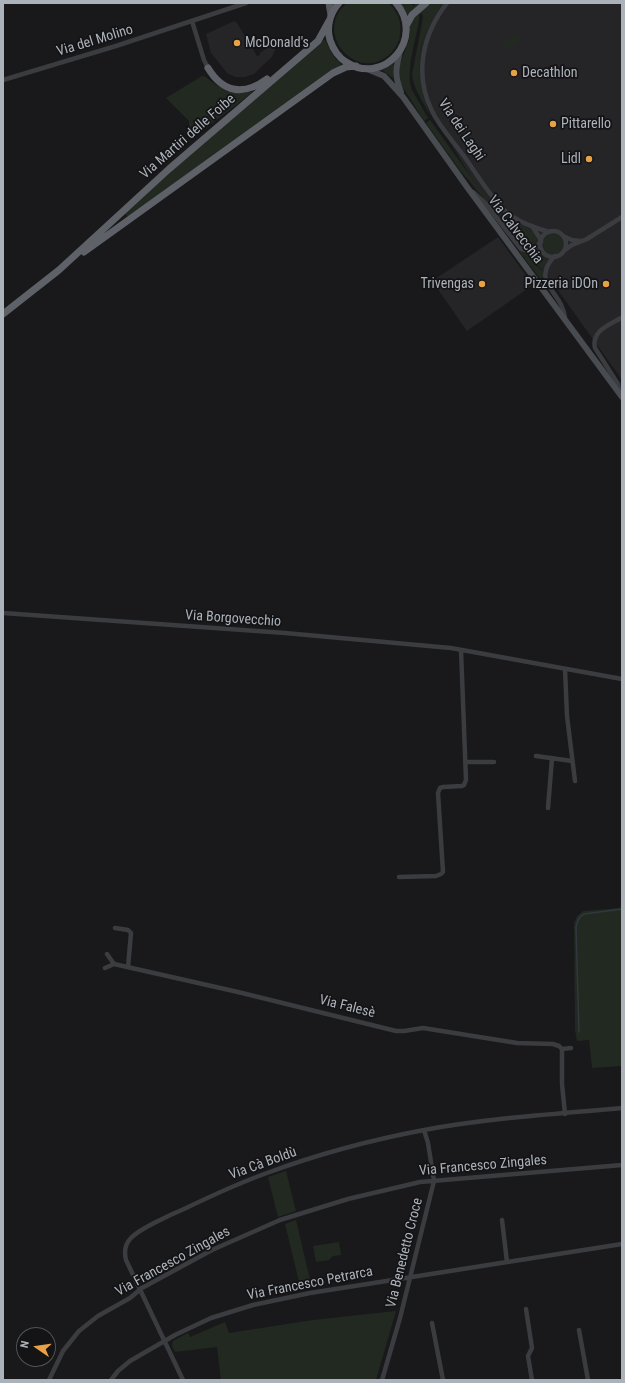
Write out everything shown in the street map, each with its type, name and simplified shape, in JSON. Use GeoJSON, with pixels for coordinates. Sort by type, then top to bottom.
{"type":"FeatureCollection","features":[{"type":"Feature","properties":{"kind":"highway","name":"Via Martiri delle Foibe"},"geometry":{"type":"LineString","coordinates":[[59,270],[170,170],[318,41],[339,3]]}},
{"type":"Feature","properties":{"kind":"highway"},"geometry":{"type":"LineString","coordinates":[[330,18],[329,35],[334,49],[344,60],[356,66],[366,68],[376,67],[387,63],[394,57],[401,49],[405,38],[406,26],[403,14],[396,3]]}},
{"type":"Feature","properties":{"kind":"highway"},"geometry":{"type":"LineString","coordinates":[[406,26],[412,15],[426,3]]}},
{"type":"Feature","properties":{"kind":"highway","name":"Via Martiri delle Foibe"},"geometry":{"type":"LineString","coordinates":[[3,314],[59,270],[333,73],[346,67],[356,66]]}},
{"type":"Feature","properties":{"kind":"highway"},"geometry":{"type":"LineString","coordinates":[[208,68],[217,80],[224,85],[232,89],[245,90],[259,86],[286,68]]}},
{"type":"Feature","properties":{"kind":"main road"},"geometry":{"type":"LineString","coordinates":[[329,3],[330,18]]}},
{"type":"Feature","properties":{"kind":"main road","name":"Via Calvecchia"},"geometry":{"type":"LineString","coordinates":[[401,49],[397,66],[396,80],[403,97]]}},
{"type":"Feature","properties":{"kind":"main road","name":"Via Calvecchia"},"geometry":{"type":"LineString","coordinates":[[366,68],[384,76],[403,97],[467,187],[621,395]]}},
{"type":"Feature","properties":{"kind":"street","name":"Via del Molino"},"geometry":{"type":"LineString","coordinates":[[3,80],[58,64],[246,3]]}},
{"type":"Feature","properties":{"kind":"street","name":"Via dei Laghi"},"geometry":{"type":"LineString","coordinates":[[446,3],[434,21],[424,46],[422,67],[423,82],[433,113],[501,207],[514,219],[549,232]]}},
{"type":"Feature","properties":{"kind":"street"},"geometry":{"type":"LineString","coordinates":[[192,21],[204,60],[208,68]]}},
{"type":"Feature","properties":{"kind":"street"},"geometry":{"type":"LineString","coordinates":[[467,187],[485,203],[521,249],[529,250],[535,247],[544,235],[549,232],[557,232],[572,240],[582,241]]}},
{"type":"Feature","properties":{"kind":"street"},"geometry":{"type":"LineString","coordinates":[[565,318],[565,313],[562,306],[545,278],[546,267],[555,256],[572,245],[582,241],[622,218]]}},
{"type":"Feature","properties":{"kind":"street"},"geometry":{"type":"LineString","coordinates":[[532,226],[541,241],[541,248],[544,253],[555,256]]}},
{"type":"Feature","properties":{"kind":"street"},"geometry":{"type":"LineString","coordinates":[[563,236],[566,243],[563,251]]}},
{"type":"Feature","properties":{"kind":"street"},"geometry":{"type":"LineString","coordinates":[[621,318],[599,331],[595,338],[594,344],[595,348],[618,384],[621,395]]}},
{"type":"Feature","properties":{"kind":"street","name":"Via Borgovecchio"},"geometry":{"type":"LineString","coordinates":[[3,613],[389,642],[461,650],[622,680]]}},
{"type":"Feature","properties":{"kind":"street"},"geometry":{"type":"LineString","coordinates":[[399,877],[436,876],[443,872],[438,793],[440,788],[443,787],[464,785],[466,780],[461,650]]}},
{"type":"Feature","properties":{"kind":"street"},"geometry":{"type":"LineString","coordinates":[[565,669],[567,716],[572,761],[576,781]]}},
{"type":"Feature","properties":{"kind":"street"},"geometry":{"type":"LineString","coordinates":[[536,756],[572,761]]}},
{"type":"Feature","properties":{"kind":"street"},"geometry":{"type":"LineString","coordinates":[[548,808],[552,758]]}},
{"type":"Feature","properties":{"kind":"street"},"geometry":{"type":"LineString","coordinates":[[466,762],[494,762]]}},
{"type":"Feature","properties":{"kind":"street"},"geometry":{"type":"LineString","coordinates":[[115,928],[128,930],[131,933],[128,967]]}},
{"type":"Feature","properties":{"kind":"street"},"geometry":{"type":"LineString","coordinates":[[105,968],[114,964],[107,954]]}},
{"type":"Feature","properties":{"kind":"street","name":"Via Falesè"},"geometry":{"type":"LineString","coordinates":[[114,964],[396,1031],[423,1028],[517,1043],[554,1044],[562,1049],[571,1048]]}},
{"type":"Feature","properties":{"kind":"street"},"geometry":{"type":"LineString","coordinates":[[562,1049],[562,1084],[565,1114],[622,1108]]}},
{"type":"Feature","properties":{"kind":"street","name":"Via Cà Boldù"},"geometry":{"type":"LineString","coordinates":[[183,1380],[125,1256],[128,1243],[135,1234],[171,1215],[232,1187],[267,1173],[347,1147],[424,1130],[484,1121],[565,1114]]}},
{"type":"Feature","properties":{"kind":"street","name":"Via Benedetto Croce"},"geometry":{"type":"LineString","coordinates":[[382,1380],[411,1277],[434,1181],[428,1143],[424,1130]]}},
{"type":"Feature","properties":{"kind":"street","name":"Via Francesco Zingales"},"geometry":{"type":"LineString","coordinates":[[49,1380],[63,1351],[79,1331],[98,1316],[130,1298],[142,1288],[212,1250],[280,1220],[348,1199],[404,1185],[434,1181],[622,1165]]}},
{"type":"Feature","properties":{"kind":"street"},"geometry":{"type":"LineString","coordinates":[[502,1220],[508,1262]]}},
{"type":"Feature","properties":{"kind":"street","name":"Via Francesco Petrarca"},"geometry":{"type":"LineString","coordinates":[[111,1380],[130,1361],[164,1341],[211,1318],[259,1303],[310,1293],[622,1244]]}},
{"type":"Feature","properties":{"kind":"street"},"geometry":{"type":"LineString","coordinates":[[526,1309],[532,1348],[528,1356],[532,1380]]}},
{"type":"Feature","properties":{"kind":"street"},"geometry":{"type":"LineString","coordinates":[[432,1323],[444,1380]]}},
{"type":"Feature","properties":{"kind":"street"},"geometry":{"type":"LineString","coordinates":[[579,1330],[588,1380]]}},
{"type":"Feature","properties":{"kind":"shaded area"},"geometry":{"type":"Polygon","coordinates":[[[347,3],[388,3],[394,9],[400,24],[400,36],[397,45],[389,55],[376,62],[364,63],[352,58],[342,50],[336,40],[334,27],[337,15],[347,3]]]}},
{"type":"Feature","properties":{"kind":"shaded area"},"geometry":{"type":"Polygon","coordinates":[[[401,3],[411,3],[413,6],[415,4],[414,3],[421,3],[407,15],[401,3]]]}},
{"type":"Feature","properties":{"kind":"shaded area"},"geometry":{"type":"Polygon","coordinates":[[[428,3],[443,3],[426,31],[419,58],[421,86],[431,117],[417,91],[412,74],[422,23],[423,16],[421,13],[419,15],[410,65],[410,83],[412,90],[428,118],[424,121],[399,81],[399,66],[409,40],[410,24],[414,17],[428,3]]]}},
{"type":"Feature","properties":{"kind":"shaded area"},"geometry":{"type":"Polygon","coordinates":[[[443,3],[622,3],[622,380],[545,272],[530,260],[520,242],[498,217],[479,190],[426,103],[419,82],[419,54],[425,32],[432,18],[443,3]]]}},
{"type":"Feature","properties":{"kind":"shaded area"},"geometry":{"type":"Polygon","coordinates":[[[234,21],[237,23],[257,56],[259,56],[260,53],[271,45],[275,50],[272,57],[254,74],[245,77],[235,77],[227,73],[211,53],[206,34],[234,21]]]}},
{"type":"Feature","properties":{"kind":"shaded area"},"geometry":{"type":"Polygon","coordinates":[[[516,35],[520,41],[507,51],[502,44],[516,35]]]}},
{"type":"Feature","properties":{"kind":"shaded area"},"geometry":{"type":"Polygon","coordinates":[[[325,39],[332,53],[341,64],[339,67],[129,217],[126,215],[126,213],[172,171],[325,39]]]}},
{"type":"Feature","properties":{"kind":"shaded area"},"geometry":{"type":"Polygon","coordinates":[[[393,64],[394,65],[393,78],[382,70],[393,64]]]}},
{"type":"Feature","properties":{"kind":"shaded area"},"geometry":{"type":"Polygon","coordinates":[[[202,76],[220,87],[229,90],[237,92],[253,92],[194,137],[189,130],[189,121],[166,98],[202,76]]]}},
{"type":"Feature","properties":{"kind":"shaded area"},"geometry":{"type":"Polygon","coordinates":[[[430,120],[520,245],[529,249],[523,249],[518,245],[485,200],[459,169],[426,123],[430,120]]]}},
{"type":"Feature","properties":{"kind":"shaded area"},"geometry":{"type":"Polygon","coordinates":[[[492,202],[502,213],[515,223],[534,232],[537,239],[535,244],[531,247],[529,245],[522,244],[492,202]]]}},
{"type":"Feature","properties":{"kind":"shaded area"},"geometry":{"type":"Polygon","coordinates":[[[553,234],[560,237],[563,244],[560,251],[553,254],[546,251],[543,244],[546,237],[553,234]]]}},
{"type":"Feature","properties":{"kind":"shaded area"},"geometry":{"type":"Polygon","coordinates":[[[498,237],[533,285],[467,331],[432,281],[498,237]]]}},
{"type":"Feature","properties":{"kind":"shaded area"},"geometry":{"type":"Polygon","coordinates":[[[536,249],[541,256],[548,260],[543,268],[538,263],[533,251],[536,249]]]}},
{"type":"Feature","properties":{"kind":"shaded area"},"geometry":{"type":"Polygon","coordinates":[[[519,251],[525,253],[531,252],[537,266],[543,271],[543,280],[550,292],[519,251]]]}},
{"type":"Feature","properties":{"kind":"shaded area"},"geometry":{"type":"Polygon","coordinates":[[[622,906],[622,1066],[592,1068],[589,1040],[577,1041],[575,1030],[574,923],[577,916],[583,911],[619,908],[622,906]]]}},
{"type":"Feature","properties":{"kind":"shaded area"},"geometry":{"type":"Polygon","coordinates":[[[286,1171],[296,1211],[278,1217],[268,1177],[286,1171]]]}},
{"type":"Feature","properties":{"kind":"shaded area"},"geometry":{"type":"Polygon","coordinates":[[[296,1220],[312,1288],[301,1290],[285,1224],[296,1220]]]}},
{"type":"Feature","properties":{"kind":"shaded area"},"geometry":{"type":"Polygon","coordinates":[[[339,1242],[341,1255],[333,1256],[329,1260],[316,1262],[313,1246],[339,1242]]]}},
{"type":"Feature","properties":{"kind":"shaded area"},"geometry":{"type":"Polygon","coordinates":[[[396,1311],[376,1380],[221,1380],[217,1347],[175,1352],[172,1346],[173,1341],[188,1333],[190,1337],[225,1322],[229,1333],[313,1320],[396,1311]]]}},
{"type":"Feature","properties":{"kind":"waterway"},"geometry":{"type":"LineString","coordinates":[[579,1032],[576,927],[578,921],[580,916],[584,914],[622,909]]}},
{"type":"Feature","properties":{"kind":"place","name":"McDonald's"},"geometry":{"type":"Point","coordinates":[237,43]}},
{"type":"Feature","properties":{"kind":"place","name":"Decathlon"},"geometry":{"type":"Point","coordinates":[514,73]}},
{"type":"Feature","properties":{"kind":"place","name":"Pittarello"},"geometry":{"type":"Point","coordinates":[553,124]}},
{"type":"Feature","properties":{"kind":"place","name":"Lidl"},"geometry":{"type":"Point","coordinates":[589,159]}},
{"type":"Feature","properties":{"kind":"place","name":"Trivengas"},"geometry":{"type":"Point","coordinates":[482,284]}},
{"type":"Feature","properties":{"kind":"place","name":"Pizzeria iDOn"},"geometry":{"type":"Point","coordinates":[606,284]}}]}
